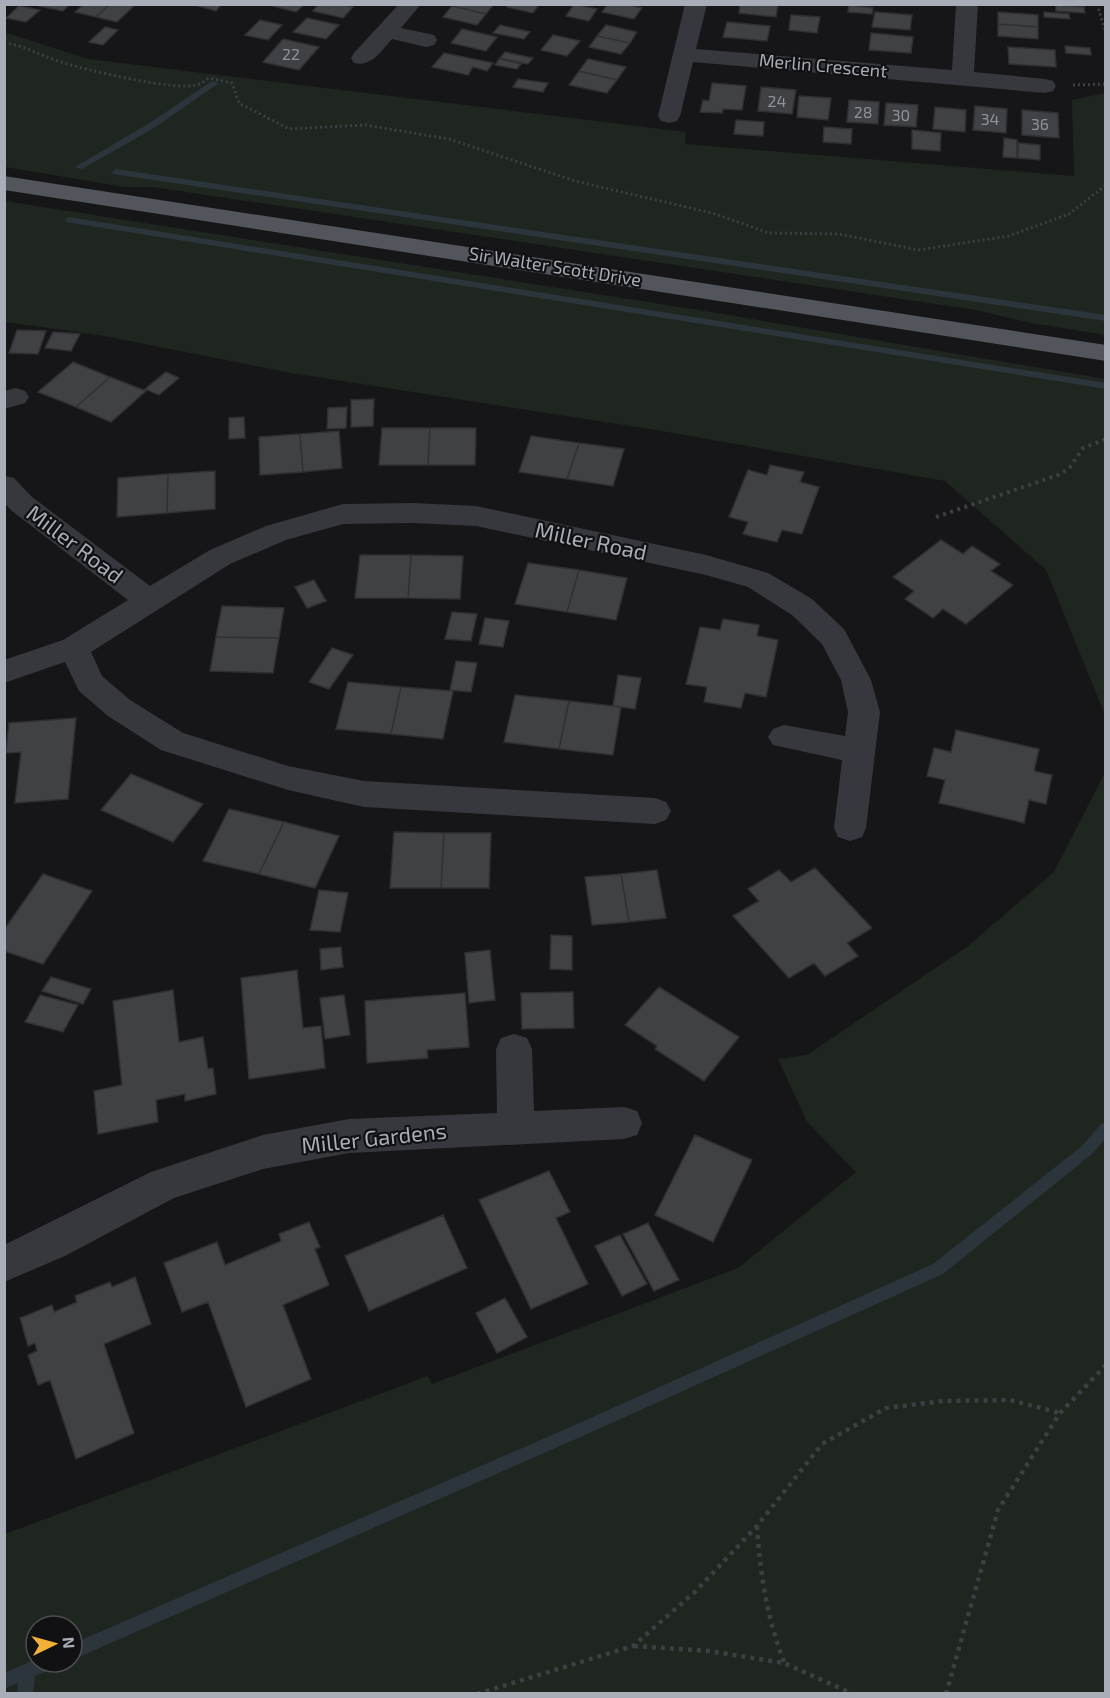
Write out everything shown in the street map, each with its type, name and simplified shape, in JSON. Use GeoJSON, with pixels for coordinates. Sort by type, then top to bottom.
{"type":"FeatureCollection","features":[{"type":"Feature","properties":{"kind":"main road","name":"Sir Walter Scott Drive"},"geometry":{"type":"LineString","coordinates":[[4,183],[1106,353]]}},
{"type":"Feature","properties":{"kind":"street"},"geometry":{"type":"LineString","coordinates":[[362,58],[411,4]]}},
{"type":"Feature","properties":{"kind":"street"},"geometry":{"type":"LineString","coordinates":[[669,116],[696,4]]}},
{"type":"Feature","properties":{"kind":"street"},"geometry":{"type":"LineString","coordinates":[[963,78],[967,4]]}},
{"type":"Feature","properties":{"kind":"street"},"geometry":{"type":"LineString","coordinates":[[387,31],[426,40]]}},
{"type":"Feature","properties":{"kind":"street","name":"Merlin Crescent"},"geometry":{"type":"LineString","coordinates":[[684,55],[1045,86]]}},
{"type":"Feature","properties":{"kind":"street","name":"Miller Road"},"geometry":{"type":"LineString","coordinates":[[4,485],[22,504],[148,600]]}},
{"type":"Feature","properties":{"kind":"street","name":"Miller Road"},"geometry":{"type":"LineString","coordinates":[[4,672],[74,648],[220,557],[276,533],[343,514],[413,513],[476,516],[706,565],[758,580],[802,607],[833,637],[856,680],[864,712],[850,828]]}},
{"type":"Feature","properties":{"kind":"street"},"geometry":{"type":"LineString","coordinates":[[74,648],[90,683],[119,708],[172,742],[288,778],[364,794],[655,811]]}},
{"type":"Feature","properties":{"kind":"street"},"geometry":{"type":"LineString","coordinates":[[784,737],[861,751]]}},
{"type":"Feature","properties":{"kind":"street"},"geometry":{"type":"LineString","coordinates":[[514,1049],[516,1126]]}},
{"type":"Feature","properties":{"kind":"street","name":"Miller Gardens"},"geometry":{"type":"LineString","coordinates":[[4,1264],[51,1243],[164,1184],[263,1152],[349,1136],[516,1126],[624,1123]]}},
{"type":"Feature","properties":{"kind":"path"},"geometry":{"type":"LineString","coordinates":[[1097,4],[1106,33]]}},
{"type":"Feature","properties":{"kind":"path"},"geometry":{"type":"LineString","coordinates":[[4,43],[16,44],[62,62],[99,73],[196,86],[208,78],[232,83],[239,103],[289,129],[365,125],[449,139],[575,181],[712,213],[769,233],[839,234],[918,250],[1009,236],[1069,214],[1106,185]]}},
{"type":"Feature","properties":{"kind":"path"},"geometry":{"type":"LineString","coordinates":[[936,517],[1061,474],[1070,467],[1083,448],[1106,438]]}},
{"type":"Feature","properties":{"kind":"path"},"geometry":{"type":"LineString","coordinates":[[946,1694],[998,1510],[1060,1413],[1106,1365]]}},
{"type":"Feature","properties":{"kind":"path"},"geometry":{"type":"LineString","coordinates":[[633,1646],[696,1591],[757,1526],[822,1444],[886,1408],[943,1401],[1010,1400],[1060,1413]]}},
{"type":"Feature","properties":{"kind":"path"},"geometry":{"type":"LineString","coordinates":[[757,1526],[764,1601],[774,1638],[784,1663]]}},
{"type":"Feature","properties":{"kind":"path"},"geometry":{"type":"LineString","coordinates":[[477,1694],[633,1646],[709,1651],[784,1663],[853,1694]]}},
{"type":"Feature","properties":{"kind":"shaded area"},"geometry":{"type":"Polygon","coordinates":[[[4,32],[88,59],[686,132],[685,144],[1074,176],[1072,100],[1105,93],[1105,335],[1031,323],[976,310],[153,187],[124,187],[5,167],[4,32]]]}},
{"type":"Feature","properties":{"kind":"shaded area"},"geometry":{"type":"Polygon","coordinates":[[[5,201],[705,311],[1105,379],[1105,715],[1046,570],[945,481],[656,430],[291,373],[99,335],[5,322],[5,201]]]}},
{"type":"Feature","properties":{"kind":"shaded area"},"geometry":{"type":"Polygon","coordinates":[[[1105,772],[1105,1693],[5,1693],[5,1534],[428,1376],[432,1384],[738,1268],[856,1172],[807,1122],[778,1059],[807,1055],[968,946],[1054,872],[1105,772]]]}},
{"type":"Feature","properties":{"kind":"building"},"geometry":{"type":"Polygon","coordinates":[[[40,4],[70,4],[63,11],[39,6],[40,4]]]}},
{"type":"Feature","properties":{"kind":"building"},"geometry":{"type":"Polygon","coordinates":[[[84,4],[110,4],[96,17],[75,12],[84,4]]]}},
{"type":"Feature","properties":{"kind":"building"},"geometry":{"type":"Polygon","coordinates":[[[110,4],[136,4],[117,22],[96,17],[110,4]]]}},
{"type":"Feature","properties":{"kind":"building"},"geometry":{"type":"Polygon","coordinates":[[[191,4],[222,4],[216,11],[191,4]]]}},
{"type":"Feature","properties":{"kind":"building"},"geometry":{"type":"Polygon","coordinates":[[[275,4],[304,5],[296,12],[273,6],[275,4]]]}},
{"type":"Feature","properties":{"kind":"building"},"geometry":{"type":"Polygon","coordinates":[[[319,4],[341,4],[353,7],[343,18],[313,11],[319,4]]]}},
{"type":"Feature","properties":{"kind":"building"},"geometry":{"type":"Polygon","coordinates":[[[454,4],[494,4],[486,14],[452,6],[454,4]]]}},
{"type":"Feature","properties":{"kind":"building"},"geometry":{"type":"Polygon","coordinates":[[[509,4],[538,6],[533,13],[507,7],[509,4]]]}},
{"type":"Feature","properties":{"kind":"building"},"geometry":{"type":"Polygon","coordinates":[[[574,4],[597,9],[589,21],[566,16],[574,4]]]}},
{"type":"Feature","properties":{"kind":"building"},"geometry":{"type":"Polygon","coordinates":[[[608,4],[624,4],[642,8],[634,19],[602,12],[608,4]]]}},
{"type":"Feature","properties":{"kind":"building"},"geometry":{"type":"Polygon","coordinates":[[[740,4],[778,4],[776,17],[739,13],[740,4]]]}},
{"type":"Feature","properties":{"kind":"building"},"geometry":{"type":"Polygon","coordinates":[[[849,5],[873,8],[872,14],[848,12],[849,5]]]}},
{"type":"Feature","properties":{"kind":"building"},"geometry":{"type":"Polygon","coordinates":[[[1056,5],[1084,7],[1085,13],[1056,11],[1056,5]]]}},
{"type":"Feature","properties":{"kind":"building"},"geometry":{"type":"Polygon","coordinates":[[[19,6],[40,10],[26,22],[6,18],[19,6]]]}},
{"type":"Feature","properties":{"kind":"building"},"geometry":{"type":"Polygon","coordinates":[[[452,6],[486,14],[477,25],[443,17],[452,6]]]}},
{"type":"Feature","properties":{"kind":"building"},"geometry":{"type":"Polygon","coordinates":[[[875,12],[912,15],[910,30],[872,27],[875,12]]]}},
{"type":"Feature","properties":{"kind":"building"},"geometry":{"type":"Polygon","coordinates":[[[998,12],[1038,15],[1038,27],[998,24],[998,12]]]}},
{"type":"Feature","properties":{"kind":"building"},"geometry":{"type":"Polygon","coordinates":[[[1044,12],[1069,14],[1070,19],[1044,17],[1044,12]]]}},
{"type":"Feature","properties":{"kind":"building"},"geometry":{"type":"Polygon","coordinates":[[[791,15],[820,17],[817,33],[789,30],[791,15]]]}},
{"type":"Feature","properties":{"kind":"building"},"geometry":{"type":"Polygon","coordinates":[[[307,18],[339,25],[326,39],[293,32],[307,18]]]}},
{"type":"Feature","properties":{"kind":"building"},"geometry":{"type":"Polygon","coordinates":[[[260,20],[282,25],[268,40],[245,35],[260,20]]]}},
{"type":"Feature","properties":{"kind":"building"},"geometry":{"type":"Polygon","coordinates":[[[727,22],[770,26],[767,41],[723,37],[727,22]]]}},
{"type":"Feature","properties":{"kind":"building"},"geometry":{"type":"Polygon","coordinates":[[[998,24],[1038,27],[1038,39],[998,36],[998,24]]]}},
{"type":"Feature","properties":{"kind":"building"},"geometry":{"type":"Polygon","coordinates":[[[500,25],[530,32],[524,39],[493,33],[500,25]]]}},
{"type":"Feature","properties":{"kind":"building"},"geometry":{"type":"Polygon","coordinates":[[[606,25],[637,32],[630,43],[597,36],[606,25]]]}},
{"type":"Feature","properties":{"kind":"building"},"geometry":{"type":"Polygon","coordinates":[[[105,27],[118,30],[103,45],[89,42],[105,27]]]}},
{"type":"Feature","properties":{"kind":"building"},"geometry":{"type":"Polygon","coordinates":[[[462,29],[497,37],[486,51],[451,43],[462,29]]]}},
{"type":"Feature","properties":{"kind":"building"},"geometry":{"type":"Polygon","coordinates":[[[871,33],[913,37],[911,53],[869,50],[871,33]]]}},
{"type":"Feature","properties":{"kind":"building"},"geometry":{"type":"Polygon","coordinates":[[[553,35],[580,41],[567,56],[541,50],[553,35]]]}},
{"type":"Feature","properties":{"kind":"building"},"geometry":{"type":"Polygon","coordinates":[[[597,36],[630,43],[621,54],[589,47],[597,36]]]}},
{"type":"Feature","properties":{"kind":"building"},"geometry":{"type":"Polygon","coordinates":[[[283,39],[319,47],[299,70],[263,62],[283,39]]]}},
{"type":"Feature","properties":{"kind":"building"},"geometry":{"type":"Polygon","coordinates":[[[1065,46],[1090,48],[1091,55],[1066,53],[1065,46]]]}},
{"type":"Feature","properties":{"kind":"building"},"geometry":{"type":"Polygon","coordinates":[[[1008,47],[1055,50],[1056,67],[1009,64],[1008,47]]]}},
{"type":"Feature","properties":{"kind":"building"},"geometry":{"type":"Polygon","coordinates":[[[505,52],[533,58],[528,64],[500,58],[505,52]]]}},
{"type":"Feature","properties":{"kind":"building"},"geometry":{"type":"Polygon","coordinates":[[[444,53],[493,63],[487,71],[473,67],[468,75],[432,67],[444,53]]]}},
{"type":"Feature","properties":{"kind":"building"},"geometry":{"type":"Polygon","coordinates":[[[499,59],[521,64],[517,69],[495,65],[499,59]]]}},
{"type":"Feature","properties":{"kind":"building"},"geometry":{"type":"Polygon","coordinates":[[[588,59],[626,67],[617,80],[579,71],[588,59]]]}},
{"type":"Feature","properties":{"kind":"building"},"geometry":{"type":"Polygon","coordinates":[[[579,71],[617,80],[607,93],[569,85],[579,71]]]}},
{"type":"Feature","properties":{"kind":"building"},"geometry":{"type":"Polygon","coordinates":[[[518,79],[548,83],[543,92],[513,87],[518,79]]]}},
{"type":"Feature","properties":{"kind":"building"},"geometry":{"type":"Polygon","coordinates":[[[712,83],[746,86],[742,110],[723,109],[722,113],[700,112],[703,100],[709,101],[712,83]]]}},
{"type":"Feature","properties":{"kind":"building"},"geometry":{"type":"Polygon","coordinates":[[[761,87],[796,90],[792,114],[758,111],[761,87]]]}},
{"type":"Feature","properties":{"kind":"building"},"geometry":{"type":"Polygon","coordinates":[[[799,96],[831,98],[828,120],[797,117],[799,96]]]}},
{"type":"Feature","properties":{"kind":"building"},"geometry":{"type":"Polygon","coordinates":[[[849,100],[879,102],[878,124],[847,122],[849,100]]]}},
{"type":"Feature","properties":{"kind":"building"},"geometry":{"type":"Polygon","coordinates":[[[886,103],[918,105],[916,127],[884,125],[886,103]]]}},
{"type":"Feature","properties":{"kind":"building"},"geometry":{"type":"Polygon","coordinates":[[[975,106],[1007,109],[1006,133],[973,130],[975,106]]]}},
{"type":"Feature","properties":{"kind":"building"},"geometry":{"type":"Polygon","coordinates":[[[935,107],[966,110],[965,132],[933,129],[935,107]]]}},
{"type":"Feature","properties":{"kind":"building"},"geometry":{"type":"Polygon","coordinates":[[[1022,110],[1058,113],[1059,138],[1022,135],[1022,110]]]}},
{"type":"Feature","properties":{"kind":"building"},"geometry":{"type":"Polygon","coordinates":[[[736,120],[764,122],[763,136],[734,134],[736,120]]]}},
{"type":"Feature","properties":{"kind":"building"},"geometry":{"type":"Polygon","coordinates":[[[824,127],[852,129],[851,144],[823,142],[824,127]]]}},
{"type":"Feature","properties":{"kind":"building"},"geometry":{"type":"Polygon","coordinates":[[[912,130],[941,133],[940,151],[912,149],[912,130]]]}},
{"type":"Feature","properties":{"kind":"building"},"geometry":{"type":"Polygon","coordinates":[[[1004,138],[1017,140],[1017,158],[1003,157],[1004,138]]]}},
{"type":"Feature","properties":{"kind":"building"},"geometry":{"type":"Polygon","coordinates":[[[1018,143],[1040,145],[1040,160],[1018,158],[1018,143]]]}},
{"type":"Feature","properties":{"kind":"building"},"geometry":{"type":"Polygon","coordinates":[[[17,330],[46,331],[38,354],[9,353],[17,330]]]}},
{"type":"Feature","properties":{"kind":"building"},"geometry":{"type":"Polygon","coordinates":[[[53,332],[80,334],[71,351],[45,348],[53,332]]]}},
{"type":"Feature","properties":{"kind":"building"},"geometry":{"type":"Polygon","coordinates":[[[73,362],[110,377],[76,407],[38,392],[73,362]]]}},
{"type":"Feature","properties":{"kind":"building"},"geometry":{"type":"Polygon","coordinates":[[[166,372],[179,378],[159,395],[145,389],[166,372]]]}},
{"type":"Feature","properties":{"kind":"building"},"geometry":{"type":"Polygon","coordinates":[[[110,377],[146,391],[111,422],[76,407],[110,377]]]}},
{"type":"Feature","properties":{"kind":"building"},"geometry":{"type":"Polygon","coordinates":[[[374,399],[373,426],[351,427],[351,400],[374,399]]]}},
{"type":"Feature","properties":{"kind":"building"},"geometry":{"type":"Polygon","coordinates":[[[347,407],[346,428],[327,429],[328,408],[347,407]]]}},
{"type":"Feature","properties":{"kind":"building"},"geometry":{"type":"Polygon","coordinates":[[[244,417],[245,438],[229,439],[229,418],[244,417]]]}},
{"type":"Feature","properties":{"kind":"building"},"geometry":{"type":"Polygon","coordinates":[[[382,428],[430,428],[428,465],[379,465],[382,428]]]}},
{"type":"Feature","properties":{"kind":"building"},"geometry":{"type":"Polygon","coordinates":[[[430,428],[476,428],[475,465],[428,465],[430,428]]]}},
{"type":"Feature","properties":{"kind":"building"},"geometry":{"type":"Polygon","coordinates":[[[339,431],[342,468],[303,472],[300,434],[339,431]]]}},
{"type":"Feature","properties":{"kind":"building"},"geometry":{"type":"Polygon","coordinates":[[[300,434],[303,472],[260,475],[259,437],[300,434]]]}},
{"type":"Feature","properties":{"kind":"building"},"geometry":{"type":"Polygon","coordinates":[[[531,436],[579,443],[567,479],[519,472],[531,436]]]}},
{"type":"Feature","properties":{"kind":"building"},"geometry":{"type":"Polygon","coordinates":[[[579,443],[624,449],[613,486],[567,479],[579,443]]]}},
{"type":"Feature","properties":{"kind":"building"},"geometry":{"type":"Polygon","coordinates":[[[770,465],[804,472],[800,482],[819,487],[802,534],[782,530],[777,542],[743,534],[748,522],[729,517],[748,470],[767,475],[770,465]]]}},
{"type":"Feature","properties":{"kind":"building"},"geometry":{"type":"Polygon","coordinates":[[[215,471],[215,509],[167,513],[168,474],[215,471]]]}},
{"type":"Feature","properties":{"kind":"building"},"geometry":{"type":"Polygon","coordinates":[[[168,474],[167,513],[117,517],[118,478],[168,474]]]}},
{"type":"Feature","properties":{"kind":"building"},"geometry":{"type":"Polygon","coordinates":[[[941,540],[963,554],[972,546],[1000,564],[991,571],[1013,585],[966,624],[943,609],[933,618],[905,599],[914,591],[893,577],[941,540]]]}},
{"type":"Feature","properties":{"kind":"building"},"geometry":{"type":"Polygon","coordinates":[[[360,555],[411,555],[408,598],[355,598],[360,555]]]}},
{"type":"Feature","properties":{"kind":"building"},"geometry":{"type":"Polygon","coordinates":[[[411,555],[463,556],[460,599],[408,598],[411,555]]]}},
{"type":"Feature","properties":{"kind":"building"},"geometry":{"type":"Polygon","coordinates":[[[528,563],[579,570],[567,612],[515,604],[528,563]]]}},
{"type":"Feature","properties":{"kind":"building"},"geometry":{"type":"Polygon","coordinates":[[[579,570],[627,578],[616,620],[567,612],[579,570]]]}},
{"type":"Feature","properties":{"kind":"building"},"geometry":{"type":"Polygon","coordinates":[[[314,580],[326,601],[307,608],[295,587],[314,580]]]}},
{"type":"Feature","properties":{"kind":"building"},"geometry":{"type":"Polygon","coordinates":[[[222,606],[284,608],[279,638],[216,637],[222,606]]]}},
{"type":"Feature","properties":{"kind":"building"},"geometry":{"type":"Polygon","coordinates":[[[452,612],[477,614],[471,641],[445,639],[452,612]]]}},
{"type":"Feature","properties":{"kind":"building"},"geometry":{"type":"Polygon","coordinates":[[[485,618],[509,621],[503,647],[479,644],[485,618]]]}},
{"type":"Feature","properties":{"kind":"building"},"geometry":{"type":"Polygon","coordinates":[[[723,619],[759,625],[757,636],[778,640],[766,697],[745,693],[741,708],[704,702],[707,687],[686,684],[700,627],[720,630],[723,619]]]}},
{"type":"Feature","properties":{"kind":"building"},"geometry":{"type":"Polygon","coordinates":[[[216,637],[279,638],[273,673],[210,671],[216,637]]]}},
{"type":"Feature","properties":{"kind":"building"},"geometry":{"type":"Polygon","coordinates":[[[332,648],[353,655],[329,689],[309,682],[332,648]]]}},
{"type":"Feature","properties":{"kind":"building"},"geometry":{"type":"Polygon","coordinates":[[[456,661],[477,663],[471,692],[450,690],[456,661]]]}},
{"type":"Feature","properties":{"kind":"building"},"geometry":{"type":"Polygon","coordinates":[[[618,675],[641,678],[635,709],[613,706],[618,675]]]}},
{"type":"Feature","properties":{"kind":"building"},"geometry":{"type":"Polygon","coordinates":[[[348,682],[401,687],[391,734],[336,729],[348,682]]]}},
{"type":"Feature","properties":{"kind":"building"},"geometry":{"type":"Polygon","coordinates":[[[401,687],[453,691],[443,739],[391,734],[401,687]]]}},
{"type":"Feature","properties":{"kind":"building"},"geometry":{"type":"Polygon","coordinates":[[[515,695],[569,701],[559,749],[504,742],[515,695]]]}},
{"type":"Feature","properties":{"kind":"building"},"geometry":{"type":"Polygon","coordinates":[[[569,701],[621,707],[613,755],[559,749],[569,701]]]}},
{"type":"Feature","properties":{"kind":"building"},"geometry":{"type":"Polygon","coordinates":[[[76,718],[68,799],[15,803],[21,752],[6,753],[9,723],[76,718]]]}},
{"type":"Feature","properties":{"kind":"building"},"geometry":{"type":"Polygon","coordinates":[[[956,730],[1039,749],[1034,771],[1052,775],[1046,804],[1029,800],[1024,823],[939,803],[945,780],[927,776],[934,748],[951,752],[956,730]]]}},
{"type":"Feature","properties":{"kind":"building"},"geometry":{"type":"Polygon","coordinates":[[[131,774],[203,804],[173,842],[101,810],[131,774]]]}},
{"type":"Feature","properties":{"kind":"building"},"geometry":{"type":"Polygon","coordinates":[[[229,809],[284,822],[259,874],[203,861],[229,809]]]}},
{"type":"Feature","properties":{"kind":"building"},"geometry":{"type":"Polygon","coordinates":[[[284,822],[339,836],[315,888],[259,874],[284,822]]]}},
{"type":"Feature","properties":{"kind":"building"},"geometry":{"type":"Polygon","coordinates":[[[394,832],[444,833],[441,888],[390,888],[394,832]]]}},
{"type":"Feature","properties":{"kind":"building"},"geometry":{"type":"Polygon","coordinates":[[[444,833],[491,833],[489,888],[441,888],[444,833]]]}},
{"type":"Feature","properties":{"kind":"building"},"geometry":{"type":"Polygon","coordinates":[[[815,868],[872,928],[847,943],[858,956],[825,976],[814,963],[789,978],[733,916],[759,901],[748,889],[779,870],[791,882],[815,868]]]}},
{"type":"Feature","properties":{"kind":"building"},"geometry":{"type":"Polygon","coordinates":[[[657,870],[666,918],[629,922],[621,874],[657,870]]]}},
{"type":"Feature","properties":{"kind":"building"},"geometry":{"type":"Polygon","coordinates":[[[43,874],[92,891],[43,964],[4,951],[4,930],[43,874]]]}},
{"type":"Feature","properties":{"kind":"building"},"geometry":{"type":"Polygon","coordinates":[[[621,874],[629,922],[592,925],[585,877],[621,874]]]}},
{"type":"Feature","properties":{"kind":"building"},"geometry":{"type":"Polygon","coordinates":[[[319,890],[348,893],[340,932],[310,930],[319,890]]]}},
{"type":"Feature","properties":{"kind":"building"},"geometry":{"type":"Polygon","coordinates":[[[551,935],[572,936],[572,970],[550,969],[551,935]]]}},
{"type":"Feature","properties":{"kind":"building"},"geometry":{"type":"Polygon","coordinates":[[[341,947],[343,967],[321,970],[320,949],[341,947]]]}},
{"type":"Feature","properties":{"kind":"building"},"geometry":{"type":"Polygon","coordinates":[[[490,950],[495,1000],[469,1003],[465,953],[490,950]]]}},
{"type":"Feature","properties":{"kind":"building"},"geometry":{"type":"Polygon","coordinates":[[[297,970],[303,1028],[321,1026],[325,1068],[249,1079],[241,978],[297,970]]]}},
{"type":"Feature","properties":{"kind":"building"},"geometry":{"type":"Polygon","coordinates":[[[51,977],[91,989],[83,1004],[42,991],[51,977]]]}},
{"type":"Feature","properties":{"kind":"building"},"geometry":{"type":"Polygon","coordinates":[[[659,987],[739,1037],[704,1081],[655,1049],[657,1046],[625,1025],[659,987]]]}},
{"type":"Feature","properties":{"kind":"building"},"geometry":{"type":"Polygon","coordinates":[[[173,990],[179,1042],[203,1037],[208,1069],[213,1068],[216,1094],[185,1101],[185,1094],[156,1100],[158,1122],[98,1134],[94,1091],[122,1085],[113,1001],[173,990]]]}},
{"type":"Feature","properties":{"kind":"building"},"geometry":{"type":"Polygon","coordinates":[[[573,992],[574,1028],[522,1029],[521,993],[573,992]]]}},
{"type":"Feature","properties":{"kind":"building"},"geometry":{"type":"Polygon","coordinates":[[[465,993],[469,1047],[427,1050],[428,1058],[367,1063],[365,1001],[465,993]]]}},
{"type":"Feature","properties":{"kind":"building"},"geometry":{"type":"Polygon","coordinates":[[[40,995],[78,1005],[63,1032],[25,1022],[40,995]]]}},
{"type":"Feature","properties":{"kind":"building"},"geometry":{"type":"Polygon","coordinates":[[[344,995],[350,1035],[325,1039],[320,998],[344,995]]]}},
{"type":"Feature","properties":{"kind":"building"},"geometry":{"type":"Polygon","coordinates":[[[695,1135],[752,1160],[713,1242],[655,1215],[695,1135]]]}},
{"type":"Feature","properties":{"kind":"building"},"geometry":{"type":"Polygon","coordinates":[[[549,1171],[570,1212],[556,1218],[588,1284],[531,1309],[479,1200],[549,1171]]]}},
{"type":"Feature","properties":{"kind":"building"},"geometry":{"type":"Polygon","coordinates":[[[443,1215],[467,1268],[369,1311],[345,1256],[443,1215]]]}},
{"type":"Feature","properties":{"kind":"building"},"geometry":{"type":"Polygon","coordinates":[[[309,1222],[320,1247],[315,1249],[329,1285],[283,1305],[311,1379],[246,1407],[208,1302],[182,1312],[164,1263],[217,1242],[225,1265],[281,1241],[279,1234],[309,1222]]]}},
{"type":"Feature","properties":{"kind":"building"},"geometry":{"type":"Polygon","coordinates":[[[648,1223],[679,1280],[654,1291],[623,1234],[648,1223]]]}},
{"type":"Feature","properties":{"kind":"building"},"geometry":{"type":"Polygon","coordinates":[[[620,1235],[647,1284],[622,1296],[595,1246],[620,1235]]]}},
{"type":"Feature","properties":{"kind":"building"},"geometry":{"type":"Polygon","coordinates":[[[135,1277],[151,1324],[104,1344],[134,1433],[76,1459],[50,1380],[38,1385],[28,1355],[37,1351],[35,1343],[28,1346],[20,1318],[52,1305],[54,1312],[77,1302],[75,1296],[110,1282],[112,1287],[135,1277]]]}},
{"type":"Feature","properties":{"kind":"building"},"geometry":{"type":"Polygon","coordinates":[[[505,1298],[527,1337],[497,1353],[476,1313],[505,1298]]]}},
{"type":"Feature","properties":{"kind":"waterway"},"geometry":{"type":"LineString","coordinates":[[79,167],[151,126],[215,83]]}},
{"type":"Feature","properties":{"kind":"waterway"},"geometry":{"type":"LineString","coordinates":[[116,172],[1106,318]]}},
{"type":"Feature","properties":{"kind":"waterway"},"geometry":{"type":"LineString","coordinates":[[69,220],[1106,386]]}},
{"type":"Feature","properties":{"kind":"waterway"},"geometry":{"type":"LineString","coordinates":[[84,1647],[580,1430],[938,1269],[1087,1150],[1106,1128]]}},
{"type":"Feature","properties":{"kind":"waterway"},"geometry":{"type":"LineString","coordinates":[[4,1681],[24,1673]]}},
{"type":"Feature","properties":{"kind":"waterway"},"geometry":{"type":"LineString","coordinates":[[25,1694],[27,1674]]}}]}
